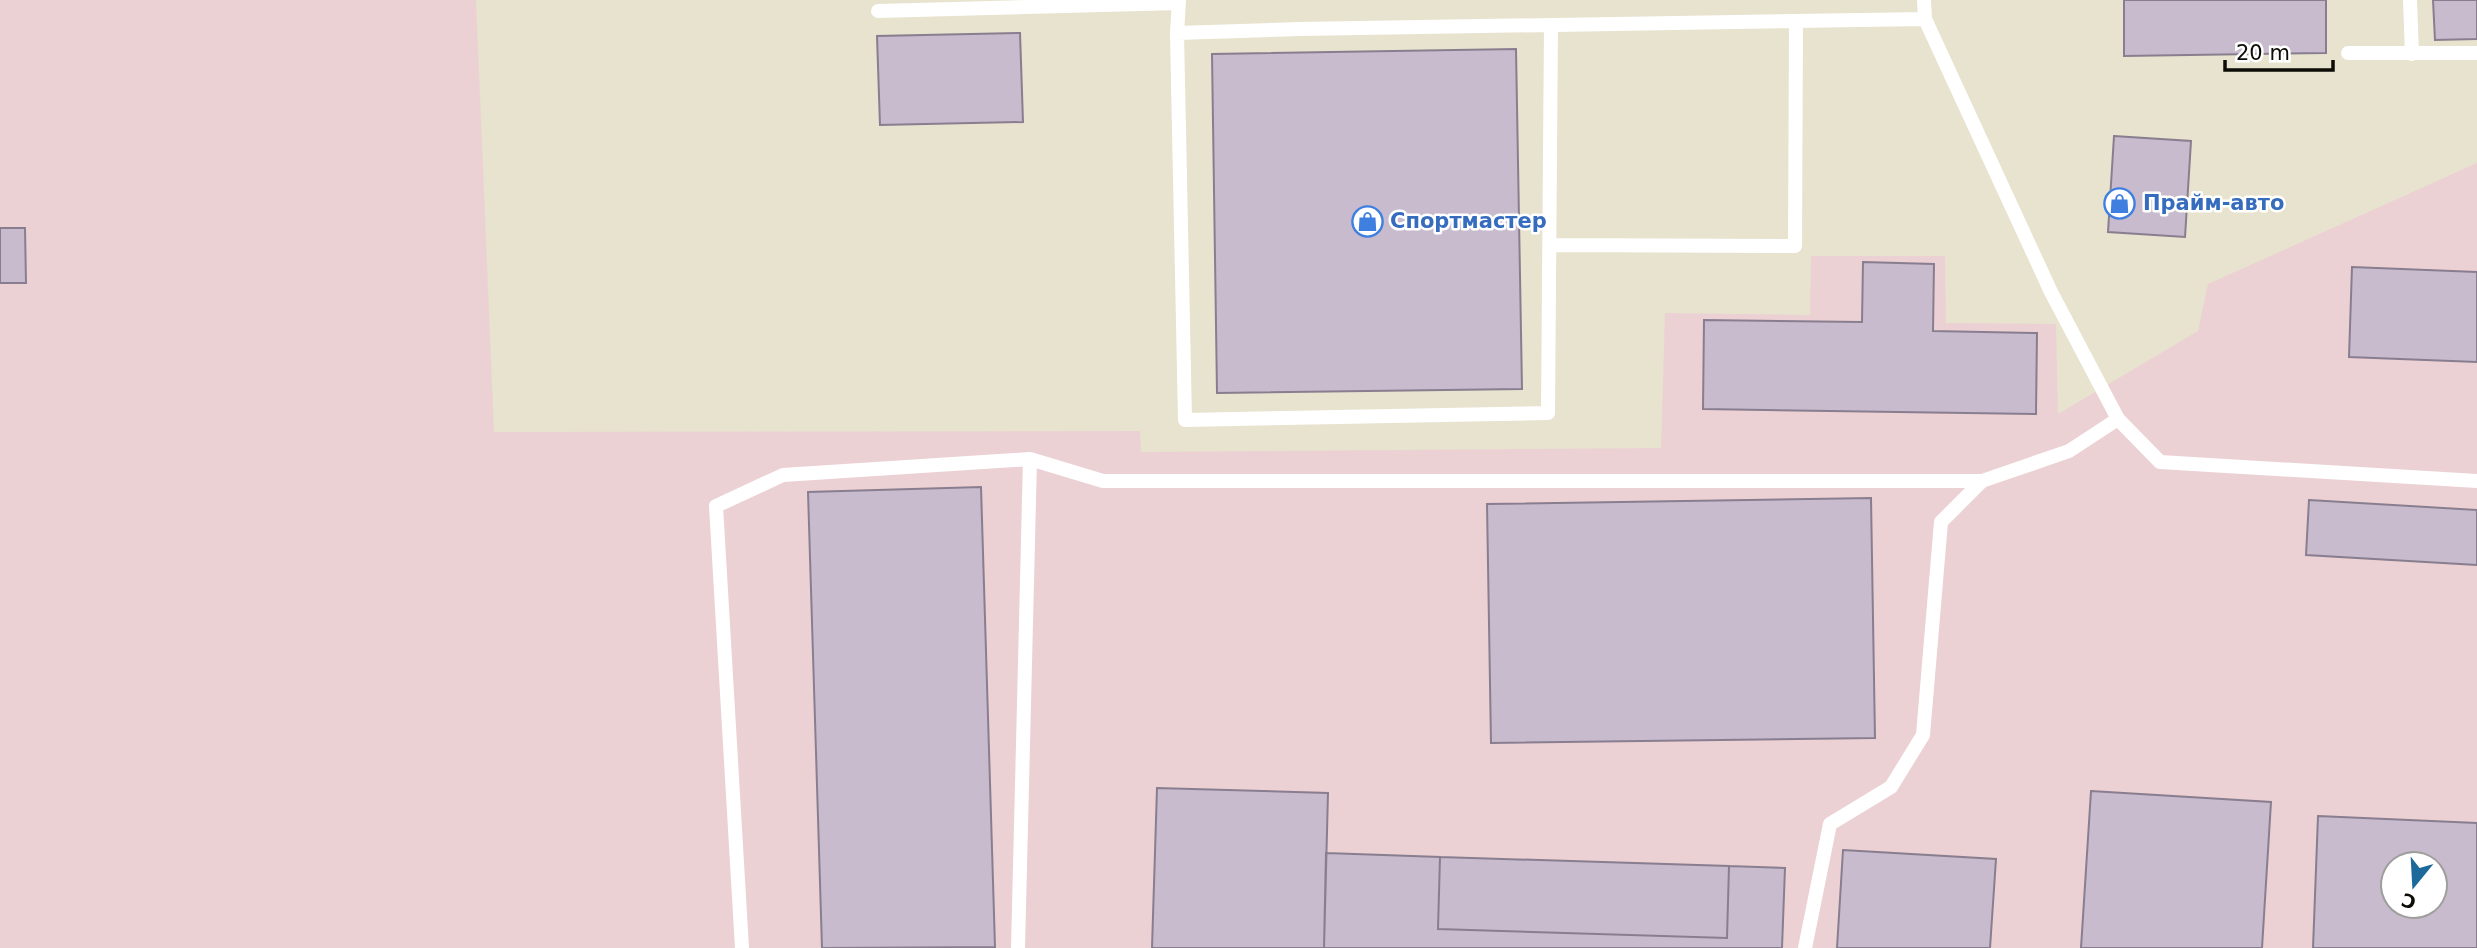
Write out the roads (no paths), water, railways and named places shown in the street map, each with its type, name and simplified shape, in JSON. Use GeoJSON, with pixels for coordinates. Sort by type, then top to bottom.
{"type":"FeatureCollection","features":[{"type":"Feature","properties":{"kind":"lane"},"geometry":{"type":"LineString","coordinates":[[1924,0],[1925,19],[2051,292],[2118,419],[2160,462],[2477,481]]}},
{"type":"Feature","properties":{"kind":"lane"},"geometry":{"type":"LineString","coordinates":[[2410,0],[2412,54]]}},
{"type":"Feature","properties":{"kind":"lane"},"geometry":{"type":"LineString","coordinates":[[878,11],[1179,2],[1177,33],[1185,420],[1548,413],[1551,25]]}},
{"type":"Feature","properties":{"kind":"lane"},"geometry":{"type":"LineString","coordinates":[[1177,33],[1925,19]]}},
{"type":"Feature","properties":{"kind":"lane"},"geometry":{"type":"LineString","coordinates":[[1550,246],[1795,246],[1796,23]]}},
{"type":"Feature","properties":{"kind":"lane"},"geometry":{"type":"LineString","coordinates":[[2348,54],[2477,53]]}},
{"type":"Feature","properties":{"kind":"lane"},"geometry":{"type":"LineString","coordinates":[[742,948],[716,506],[783,475],[1030,459],[1103,481],[1982,481],[2069,452],[2118,419]]}},
{"type":"Feature","properties":{"kind":"lane"},"geometry":{"type":"LineString","coordinates":[[1018,948],[1030,459]]}},
{"type":"Feature","properties":{"kind":"lane"},"geometry":{"type":"LineString","coordinates":[[1805,948],[1829,824],[1891,787],[1923,735],[1941,522],[1982,481]]}},
{"type":"Feature","properties":{"kind":"place","name":"Прайм-авто"},"geometry":{"type":"Point","coordinates":[2120,203]}},
{"type":"Feature","properties":{"kind":"place","name":"Спортмастер"},"geometry":{"type":"Point","coordinates":[1367,221]}}]}
